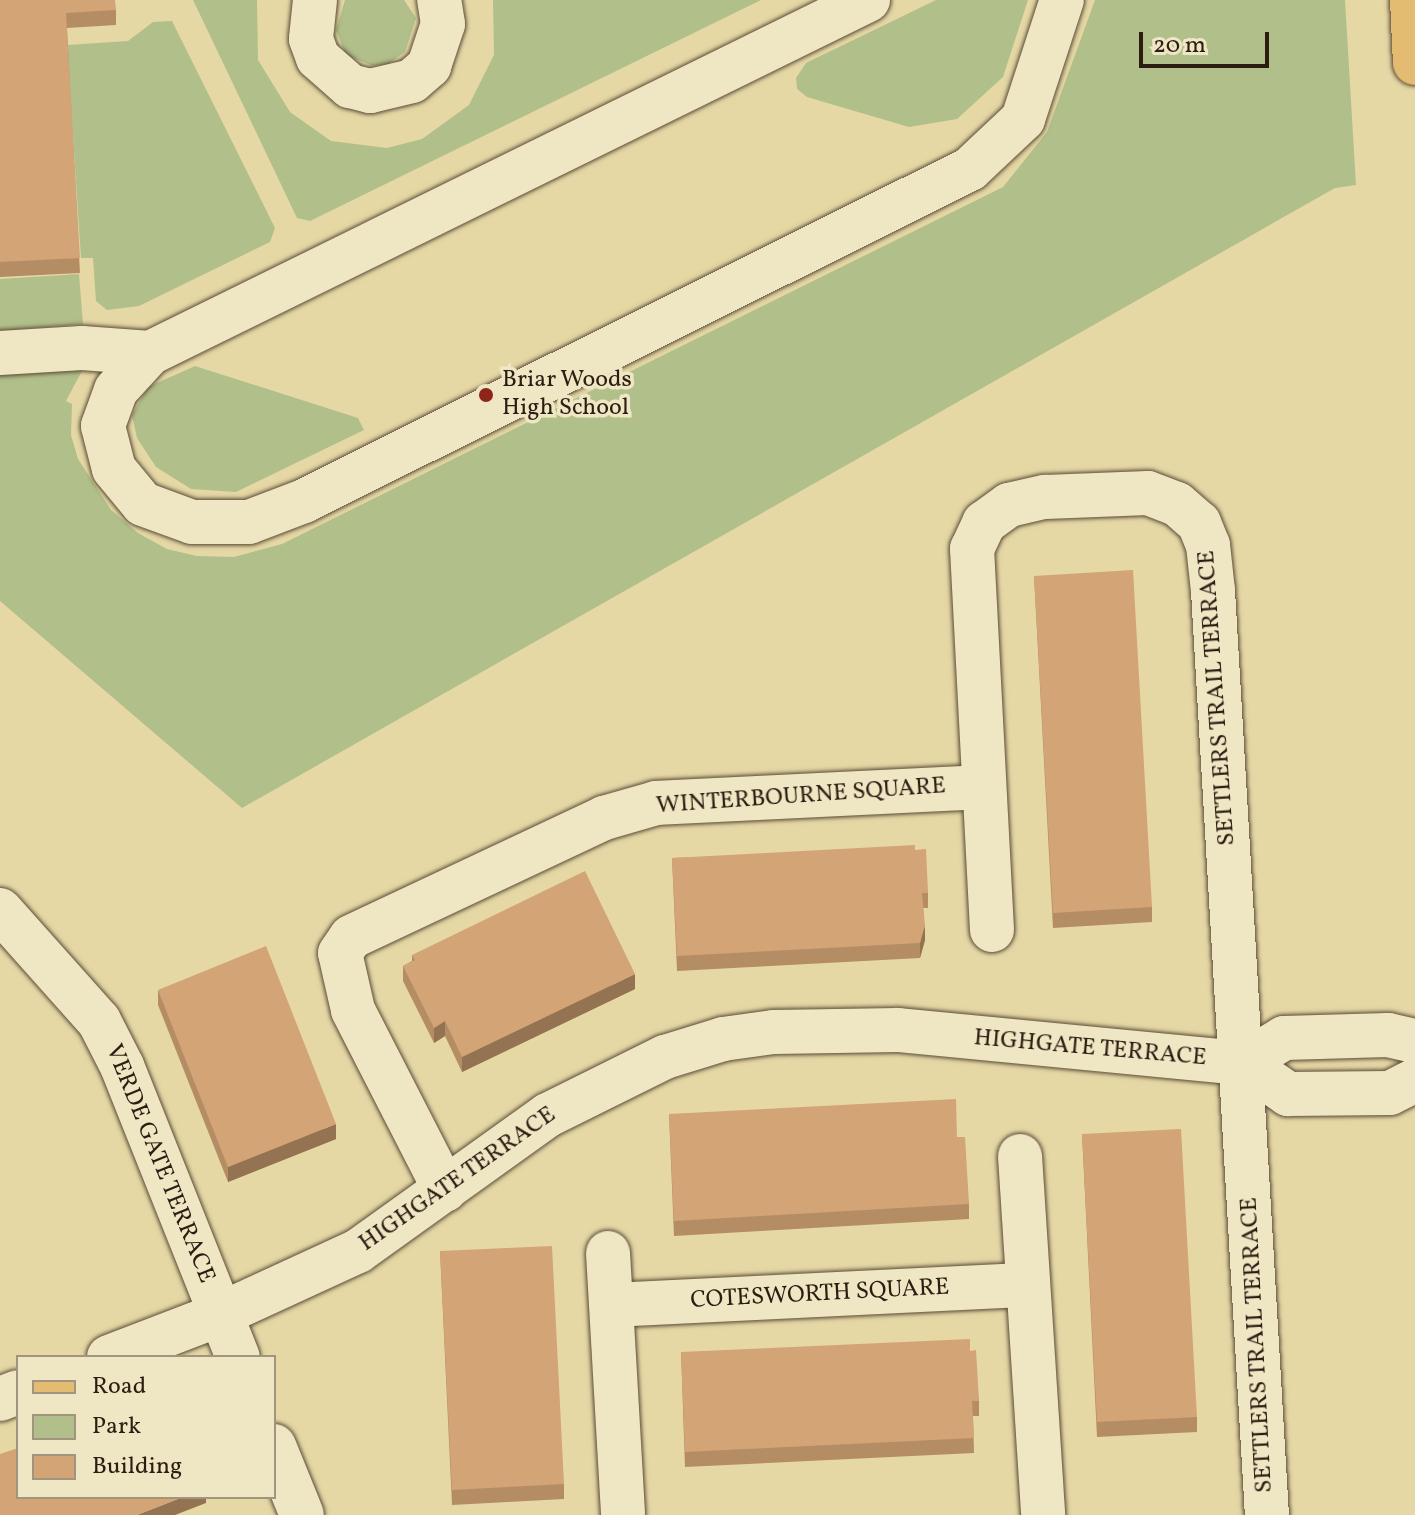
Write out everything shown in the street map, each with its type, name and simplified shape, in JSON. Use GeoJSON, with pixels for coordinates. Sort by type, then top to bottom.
{"type":"FeatureCollection","features":[{"type":"Feature","properties":{"kind":"main road"},"geometry":{"type":"LineString","coordinates":[[1412,0],[1415,63]]}},
{"type":"Feature","properties":{"kind":"street"},"geometry":{"type":"LineString","coordinates":[[315,0],[311,39],[318,58],[350,86],[370,91],[412,81],[429,66],[443,24],[439,0]]}},
{"type":"Feature","properties":{"kind":"street"},"geometry":{"type":"LineString","coordinates":[[868,0],[150,353],[116,390],[103,426],[114,469],[143,504],[192,522],[249,522],[304,501],[970,169],[1023,119],[1062,0]]}},
{"type":"Feature","properties":{"kind":"street"},"geometry":{"type":"LineString","coordinates":[[0,353],[82,348],[150,353]]}},
{"type":"Feature","properties":{"kind":"street","name":"SETTLERS TRAIL TERRACE"},"geometry":{"type":"LineString","coordinates":[[992,930],[972,549],[984,523],[1009,505],[1070,494],[1148,493],[1177,504],[1199,523],[1208,545],[1243,1063],[1267,1515]]}},
{"type":"Feature","properties":{"kind":"street","name":"WINTERBOURNE SQUARE"},"geometry":{"type":"LineString","coordinates":[[445,1190],[353,1010],[340,953],[351,937],[604,818],[656,803],[983,787]]}},
{"type":"Feature","properties":{"kind":"street","name":"VERDE GATE TERRACE"},"geometry":{"type":"LineString","coordinates":[[0,910],[99,1021],[122,1066],[237,1355]]}},
{"type":"Feature","properties":{"kind":"street","name":"HIGHGATE TERRACE"},"geometry":{"type":"LineString","coordinates":[[114,1355],[221,1314],[358,1251],[445,1190],[510,1139],[601,1085],[723,1039],[774,1032],[898,1030],[1243,1063],[1288,1094],[1390,1093],[1415,1080]]}},
{"type":"Feature","properties":{"kind":"street"},"geometry":{"type":"LineString","coordinates":[[1243,1063],[1284,1038],[1388,1035],[1415,1041]]}},
{"type":"Feature","properties":{"kind":"street"},"geometry":{"type":"LineString","coordinates":[[1020,1156],[1043,1515]]}},
{"type":"Feature","properties":{"kind":"street"},"geometry":{"type":"LineString","coordinates":[[608,1253],[623,1515]]}},
{"type":"Feature","properties":{"kind":"street","name":"COTESWORTH SQUARE"},"geometry":{"type":"LineString","coordinates":[[613,1305],[1027,1285]]}},
{"type":"Feature","properties":{"kind":"street"},"geometry":{"type":"LineString","coordinates":[[276,1451],[302,1515]]}},
{"type":"Feature","properties":{"kind":"green space"},"geometry":{"type":"Polygon","coordinates":[[[193,0],[257,0],[258,60],[290,112],[331,141],[387,148],[422,139],[469,105],[494,55],[493,0],[761,0],[310,221],[297,218],[193,0]]]}},
{"type":"Feature","properties":{"kind":"green space"},"geometry":{"type":"Polygon","coordinates":[[[345,0],[404,0],[416,18],[405,52],[388,64],[373,66],[346,55],[336,30],[345,0]]]}},
{"type":"Feature","properties":{"kind":"green space"},"geometry":{"type":"Polygon","coordinates":[[[936,0],[1028,0],[1003,77],[957,119],[909,127],[807,97],[797,89],[796,78],[806,63],[936,0]]]}},
{"type":"Feature","properties":{"kind":"green space"},"geometry":{"type":"Polygon","coordinates":[[[1095,0],[1345,0],[1356,185],[1335,188],[242,808],[0,601],[0,368],[84,367],[66,401],[72,404],[71,435],[78,459],[111,510],[138,533],[167,549],[197,556],[234,557],[282,544],[1003,187],[1047,132],[1095,0]]]}},
{"type":"Feature","properties":{"kind":"green space"},"geometry":{"type":"Polygon","coordinates":[[[172,21],[275,228],[270,242],[139,306],[107,310],[96,301],[93,258],[81,258],[67,45],[128,41],[153,22],[172,21]]]}},
{"type":"Feature","properties":{"kind":"green space"},"geometry":{"type":"Polygon","coordinates":[[[79,274],[83,324],[0,331],[0,279],[79,274]]]}},
{"type":"Feature","properties":{"kind":"green space"},"geometry":{"type":"Polygon","coordinates":[[[195,366],[358,418],[364,430],[236,492],[191,489],[156,467],[137,438],[132,415],[148,387],[195,366]]]}},
{"type":"Feature","properties":{"kind":"building"},"geometry":{"type":"Polygon","coordinates":[[[0,0],[115,0],[116,10],[66,13],[80,258],[0,262],[0,0]]]}},
{"type":"Feature","properties":{"kind":"building"},"geometry":{"type":"Polygon","coordinates":[[[1133,570],[1152,907],[1053,913],[1034,576],[1133,570]]]}},
{"type":"Feature","properties":{"kind":"building"},"geometry":{"type":"Polygon","coordinates":[[[915,845],[915,850],[926,849],[928,893],[922,893],[925,925],[920,943],[677,956],[672,858],[915,845]]]}},
{"type":"Feature","properties":{"kind":"building"},"geometry":{"type":"Polygon","coordinates":[[[585,871],[635,974],[462,1057],[445,1021],[434,1028],[403,966],[415,960],[412,955],[585,871]]]}},
{"type":"Feature","properties":{"kind":"building"},"geometry":{"type":"Polygon","coordinates":[[[266,946],[336,1124],[228,1167],[158,990],[266,946]]]}},
{"type":"Feature","properties":{"kind":"building"},"geometry":{"type":"Polygon","coordinates":[[[956,1099],[957,1137],[965,1137],[969,1204],[674,1221],[669,1114],[956,1099]]]}},
{"type":"Feature","properties":{"kind":"building"},"geometry":{"type":"Polygon","coordinates":[[[1181,1129],[1197,1417],[1097,1422],[1082,1134],[1181,1129]]]}},
{"type":"Feature","properties":{"kind":"building"},"geometry":{"type":"Polygon","coordinates":[[[552,1246],[564,1484],[452,1490],[440,1251],[552,1246]]]}},
{"type":"Feature","properties":{"kind":"building"},"geometry":{"type":"Polygon","coordinates":[[[970,1339],[970,1351],[976,1350],[979,1401],[972,1401],[974,1438],[685,1452],[681,1352],[970,1339]]]}},
{"type":"Feature","properties":{"kind":"building"},"geometry":{"type":"Polygon","coordinates":[[[16,1449],[16,1499],[178,1499],[137,1515],[0,1515],[0,1454],[16,1449]]]}},
{"type":"Feature","properties":{"kind":"place","name":"Briar Woods High School"},"geometry":{"type":"Point","coordinates":[486,395]}}]}
